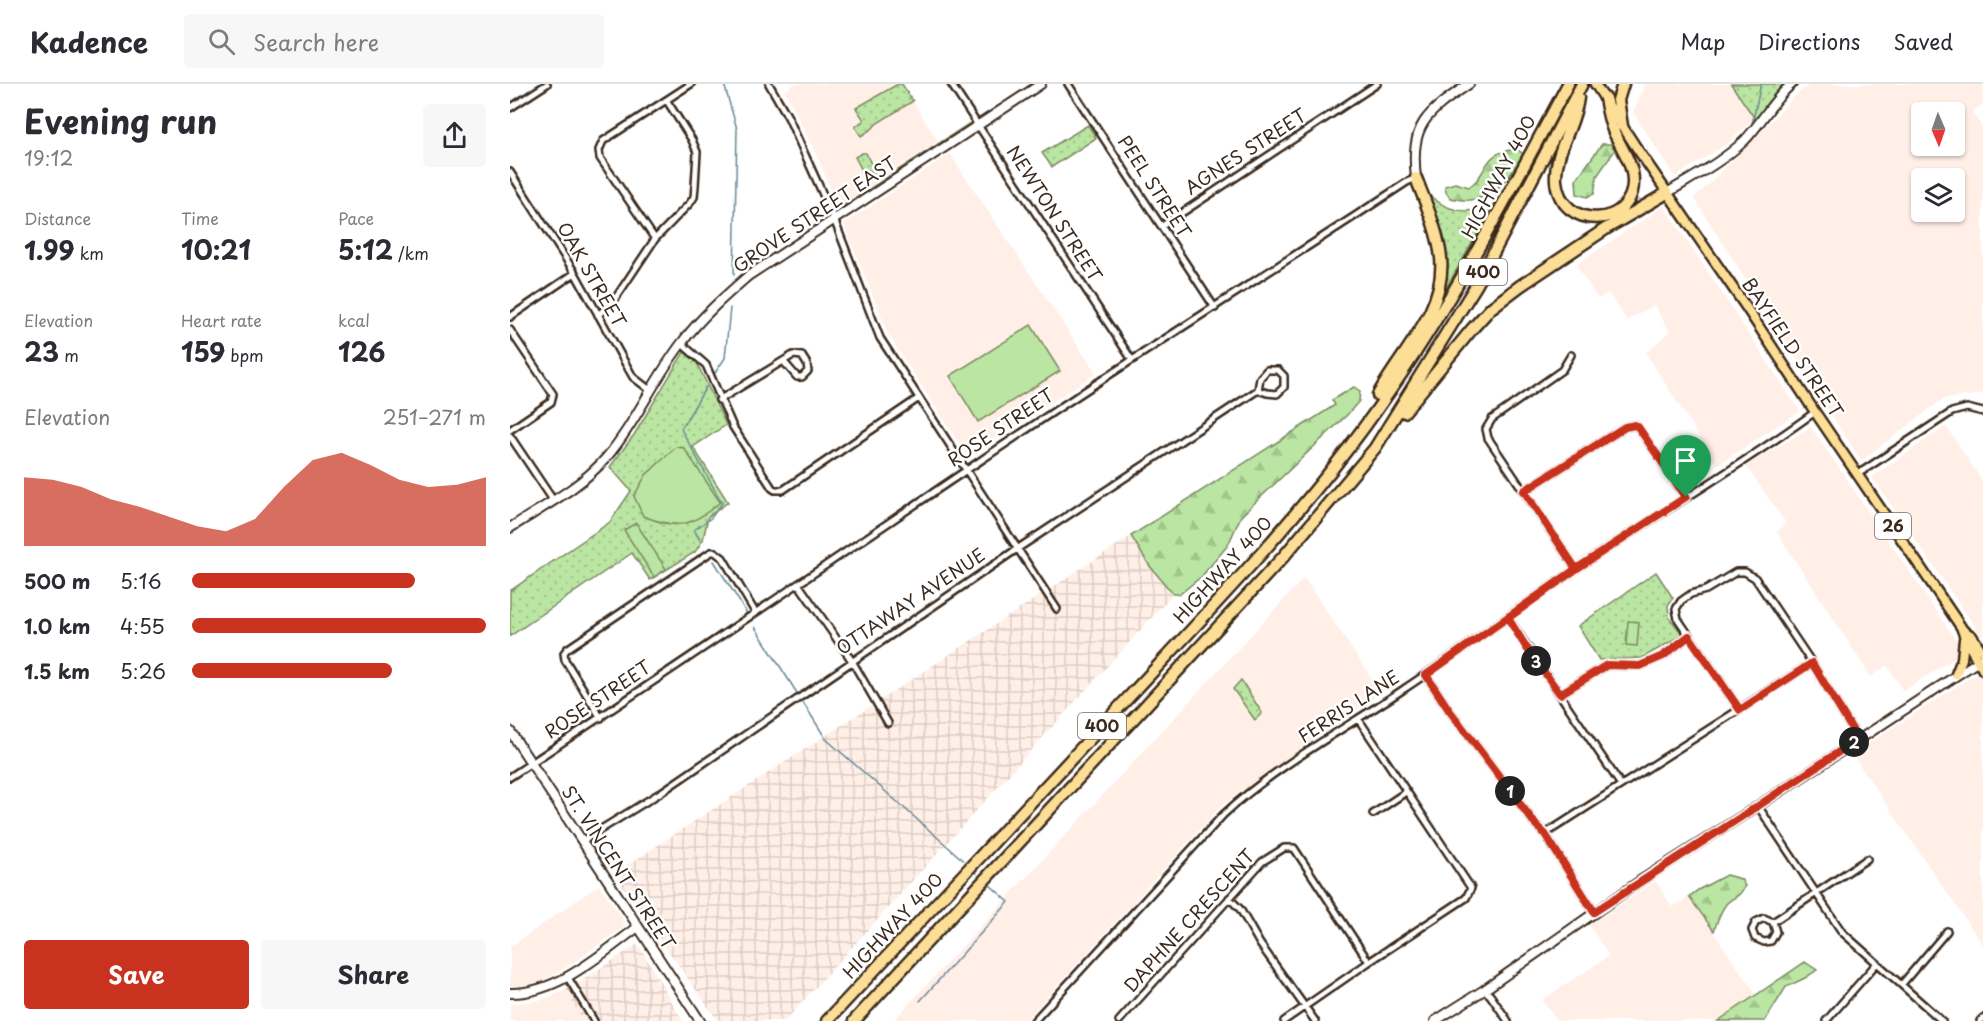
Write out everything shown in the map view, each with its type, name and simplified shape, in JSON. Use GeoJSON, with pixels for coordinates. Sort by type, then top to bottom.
{"type":"FeatureCollection","features":[{"type":"Feature","properties":{"kind":"highway","name":"HIGHWAY 400"},"geometry":{"type":"LineString","coordinates":[[827,1021],[1218,601],[1302,505],[1367,423],[1427,335],[1470,265],[1568,84]]}},
{"type":"Feature","properties":{"kind":"highway"},"geometry":{"type":"LineString","coordinates":[[1622,126],[1618,100],[1623,84]]}},
{"type":"Feature","properties":{"kind":"highway"},"geometry":{"type":"LineString","coordinates":[[1581,87],[1577,109],[1556,172],[1556,183],[1558,194],[1570,210],[1583,217],[1594,219],[1616,212],[1626,203],[1633,181],[1627,159],[1612,128],[1605,99]]}},
{"type":"Feature","properties":{"kind":"highway","name":"HIGHWAY 400"},"geometry":{"type":"LineString","coordinates":[[854,1021],[1284,556],[1375,448],[1477,284],[1581,87]]}},
{"type":"Feature","properties":{"kind":"highway"},"geometry":{"type":"LineString","coordinates":[[1367,423],[1379,393],[1424,321],[1440,288],[1441,266],[1438,242],[1416,178]]}},
{"type":"Feature","properties":{"kind":"highway"},"geometry":{"type":"LineString","coordinates":[[1375,448],[1491,308],[1589,240],[1667,193]]}},
{"type":"Feature","properties":{"kind":"main road","name":"BAYFIELD STREET"},"geometry":{"type":"LineString","coordinates":[[1595,84],[1963,630],[1981,658],[1983,670]]}},
{"type":"Feature","properties":{"kind":"main road"},"geometry":{"type":"LineString","coordinates":[[1956,674],[1964,648],[1963,630]]}},
{"type":"Feature","properties":{"kind":"street"},"geometry":{"type":"LineString","coordinates":[[510,108],[547,84]]}},
{"type":"Feature","properties":{"kind":"street"},"geometry":{"type":"LineString","coordinates":[[655,239],[600,158],[599,150],[603,141],[691,84]]}},
{"type":"Feature","properties":{"kind":"street"},"geometry":{"type":"LineString","coordinates":[[769,84],[791,123],[834,219],[880,338],[1057,609]]}},
{"type":"Feature","properties":{"kind":"street","name":"NEWTON STREET"},"geometry":{"type":"LineString","coordinates":[[951,84],[1132,360]]}},
{"type":"Feature","properties":{"kind":"street","name":"GROVE STREET EAST"},"geometry":{"type":"LineString","coordinates":[[510,528],[583,480],[604,460],[630,425],[681,343],[710,310],[748,276],[1041,84]]}},
{"type":"Feature","properties":{"kind":"street","name":"PEEL STREET"},"geometry":{"type":"LineString","coordinates":[[1068,84],[1215,308]]}},
{"type":"Feature","properties":{"kind":"street","name":"AGNES STREET"},"geometry":{"type":"LineString","coordinates":[[1162,226],[1377,84]]}},
{"type":"Feature","properties":{"kind":"street"},"geometry":{"type":"LineString","coordinates":[[1416,178],[1414,153],[1418,130],[1440,103],[1468,84]]}},
{"type":"Feature","properties":{"kind":"street"},"geometry":{"type":"LineString","coordinates":[[1667,193],[1708,168],[1744,141],[1776,100],[1792,84]]}},
{"type":"Feature","properties":{"kind":"street"},"geometry":{"type":"LineString","coordinates":[[598,315],[613,302],[655,239],[691,202],[697,159],[695,145],[667,101]]}},
{"type":"Feature","properties":{"kind":"street","name":"OAK STREET"},"geometry":{"type":"LineString","coordinates":[[510,172],[575,273],[633,377],[650,390]]}},
{"type":"Feature","properties":{"kind":"street","name":"ROSE STREET"},"geometry":{"type":"LineString","coordinates":[[510,777],[1132,360],[1416,178]]}},
{"type":"Feature","properties":{"kind":"street"},"geometry":{"type":"LineString","coordinates":[[510,317],[575,273]]}},
{"type":"Feature","properties":{"kind":"street"},"geometry":{"type":"LineString","coordinates":[[510,330],[553,394],[551,402],[510,430]]}},
{"type":"Feature","properties":{"kind":"street"},"geometry":{"type":"LineString","coordinates":[[681,343],[706,366],[719,400],[733,427],[771,488],[780,490],[919,398]]}},
{"type":"Feature","properties":{"kind":"street"},"geometry":{"type":"LineString","coordinates":[[719,400],[793,355],[802,356],[808,371],[802,377],[797,377],[784,362]]}},
{"type":"Feature","properties":{"kind":"street"},"geometry":{"type":"LineString","coordinates":[[1571,355],[1562,370],[1492,419],[1487,425],[1488,438],[1576,569]]}},
{"type":"Feature","properties":{"kind":"street","name":"OTTAWAY AVENUE"},"geometry":{"type":"LineString","coordinates":[[582,841],[660,793],[1017,549],[1258,390],[1260,378],[1267,370],[1278,370],[1284,376],[1284,387],[1277,393],[1258,390]]}},
{"type":"Feature","properties":{"kind":"street"},"geometry":{"type":"LineString","coordinates":[[1858,474],[1952,412],[1967,408],[1983,412]]}},
{"type":"Feature","properties":{"kind":"street","name":"FERRIS LANE"},"geometry":{"type":"LineString","coordinates":[[1034,1021],[1242,797],[1321,742],[1359,720],[1426,675],[1576,569],[1815,412]]}},
{"type":"Feature","properties":{"kind":"street"},"geometry":{"type":"LineString","coordinates":[[1524,491],[1625,427],[1635,425],[1686,497]]}},
{"type":"Feature","properties":{"kind":"street"},"geometry":{"type":"LineString","coordinates":[[510,436],[553,500]]}},
{"type":"Feature","properties":{"kind":"street"},"geometry":{"type":"LineString","coordinates":[[601,718],[565,660],[564,653],[567,649],[711,552],[716,552],[723,558],[755,612]]}},
{"type":"Feature","properties":{"kind":"street"},"geometry":{"type":"LineString","coordinates":[[1740,710],[1678,620],[1676,609],[1681,601],[1736,572],[1744,572],[1755,578],[1812,663],[1858,739]]}},
{"type":"Feature","properties":{"kind":"street"},"geometry":{"type":"LineString","coordinates":[[799,585],[852,661],[888,723]]}},
{"type":"Feature","properties":{"kind":"street"},"geometry":{"type":"LineString","coordinates":[[1508,618],[1621,785]]}},
{"type":"Feature","properties":{"kind":"street"},"geometry":{"type":"LineString","coordinates":[[1560,694],[1607,665],[1640,666],[1663,656],[1689,636]]}},
{"type":"Feature","properties":{"kind":"street"},"geometry":{"type":"LineString","coordinates":[[1435,1021],[1484,990],[1594,912],[1981,658]]}},
{"type":"Feature","properties":{"kind":"street"},"geometry":{"type":"LineString","coordinates":[[1545,834],[1812,663]]}},
{"type":"Feature","properties":{"kind":"street"},"geometry":{"type":"LineString","coordinates":[[1426,675],[1464,729],[1545,834],[1594,912]]}},
{"type":"Feature","properties":{"kind":"street"},"geometry":{"type":"LineString","coordinates":[[1284,1021],[1466,898],[1471,888],[1359,720]]}},
{"type":"Feature","properties":{"kind":"street","name":"ST. VINCENT STREET"},"geometry":{"type":"LineString","coordinates":[[510,731],[700,1021]]}},
{"type":"Feature","properties":{"kind":"street"},"geometry":{"type":"LineString","coordinates":[[1373,814],[1406,792]]}},
{"type":"Feature","properties":{"kind":"street"},"geometry":{"type":"LineString","coordinates":[[1758,806],[1842,932],[1942,1021]]}},
{"type":"Feature","properties":{"kind":"street","name":"DAPHNE CRESCENT"},"geometry":{"type":"LineString","coordinates":[[1119,1021],[1263,862],[1284,848],[1294,848],[1369,962]]}},
{"type":"Feature","properties":{"kind":"street"},"geometry":{"type":"LineString","coordinates":[[1773,922],[1867,859]]}},
{"type":"Feature","properties":{"kind":"street"},"geometry":{"type":"LineString","coordinates":[[1229,898],[1240,909],[1260,944],[1315,1021]]}},
{"type":"Feature","properties":{"kind":"street"},"geometry":{"type":"LineString","coordinates":[[1764,918],[1773,922],[1776,929],[1774,938],[1764,942],[1755,938],[1752,930],[1756,922],[1764,918]]}},
{"type":"Feature","properties":{"kind":"street"},"geometry":{"type":"LineString","coordinates":[[510,993],[542,988],[567,976],[638,927]]}},
{"type":"Feature","properties":{"kind":"street"},"geometry":{"type":"LineString","coordinates":[[1902,984],[1947,931]]}},
{"type":"Feature","properties":{"kind":"street"},"geometry":{"type":"LineString","coordinates":[[1826,1021],[1877,963]]}},
{"type":"Feature","properties":{"kind":"street"},"geometry":{"type":"LineString","coordinates":[[567,976],[594,1021]]}},
{"type":"Feature","properties":{"kind":"street"},"geometry":{"type":"LineString","coordinates":[[1484,990],[1508,1021]]}},
{"type":"Feature","properties":{"kind":"street"},"geometry":{"type":"LineString","coordinates":[[1980,1021],[1983,1018]]}},
{"type":"Feature","properties":{"kind":"shaded area"},"geometry":{"type":"Polygon","coordinates":[[[794,84],[902,84],[938,141],[838,207],[817,156],[785,91],[794,84]]]}},
{"type":"Feature","properties":{"kind":"shaded area"},"geometry":{"type":"Polygon","coordinates":[[[1645,84],[1731,84],[1755,119],[1725,145],[1675,177],[1633,112],[1645,84]]]}},
{"type":"Feature","properties":{"kind":"shaded area"},"geometry":{"type":"Polygon","coordinates":[[[1811,84],[1983,84],[1983,104],[1972,112],[1983,129],[1983,394],[1943,399],[1861,461],[1694,198],[1795,96],[1811,84]]]}},
{"type":"Feature","properties":{"kind":"shaded area"},"geometry":{"type":"Polygon","coordinates":[[[950,154],[1096,373],[968,457],[889,336],[844,224],[950,154]]]}},
{"type":"Feature","properties":{"kind":"shaded area"},"geometry":{"type":"Polygon","coordinates":[[[1664,206],[1800,411],[1717,465],[1646,353],[1670,332],[1654,305],[1627,320],[1608,293],[1598,299],[1576,265],[1664,206]]]}},
{"type":"Feature","properties":{"kind":"shaded area"},"geometry":{"type":"Polygon","coordinates":[[[1946,426],[1983,482],[1983,638],[1872,477],[1946,426]]]}},
{"type":"Feature","properties":{"kind":"shaded area"},"geometry":{"type":"Polygon","coordinates":[[[1811,427],[1964,652],[1903,691],[1887,665],[1871,677],[1777,532],[1786,523],[1746,466],[1811,427]]]}},
{"type":"Feature","properties":{"kind":"shaded area"},"geometry":{"type":"Polygon","coordinates":[[[1131,536],[1149,565],[1173,594],[785,1021],[718,1021],[614,874],[1131,536]]]}},
{"type":"Feature","properties":{"kind":"shaded area"},"geometry":{"type":"Polygon","coordinates":[[[1304,578],[1381,692],[1222,805],[1025,1021],[893,1021],[1304,578]]]}},
{"type":"Feature","properties":{"kind":"shaded area"},"geometry":{"type":"Polygon","coordinates":[[[1976,674],[1983,677],[1983,945],[1852,754],[1976,674]]]}},
{"type":"Feature","properties":{"kind":"shaded area"},"geometry":{"type":"Polygon","coordinates":[[[1656,881],[1672,907],[1689,897],[1756,994],[1718,1021],[1557,1021],[1542,1000],[1609,956],[1589,925],[1656,881]]]}},
{"type":"Feature","properties":{"kind":"shaded area"},"geometry":{"type":"Polygon","coordinates":[[[599,885],[621,916],[625,926],[569,966],[540,982],[510,985],[510,947],[599,885]]]}},
{"type":"Feature","properties":{"kind":"shaded area"},"geometry":{"type":"Polygon","coordinates":[[[638,944],[683,1021],[584,1021],[565,991],[638,944]]]}},
{"type":"Feature","properties":{"kind":"shaded area"},"geometry":{"type":"Polygon","coordinates":[[[565,991],[584,1021],[510,1021],[510,1004],[541,1000],[565,991]]]}},
{"type":"Feature","properties":{"kind":"green space"},"geometry":{"type":"Polygon","coordinates":[[[898,84],[902,84],[913,101],[861,136],[855,127],[864,120],[856,108],[898,84]]]}},
{"type":"Feature","properties":{"kind":"green space"},"geometry":{"type":"Polygon","coordinates":[[[1731,84],[1786,84],[1755,119],[1731,84]]]}},
{"type":"Feature","properties":{"kind":"green space"},"geometry":{"type":"Polygon","coordinates":[[[970,123],[969,127],[841,210],[840,208],[970,123]]]}},
{"type":"Feature","properties":{"kind":"green space"},"geometry":{"type":"Polygon","coordinates":[[[1088,125],[1096,138],[1052,167],[1042,153],[1088,125]]]}},
{"type":"Feature","properties":{"kind":"green space"},"geometry":{"type":"Polygon","coordinates":[[[1602,144],[1611,144],[1615,150],[1597,176],[1594,194],[1587,197],[1577,194],[1576,180],[1602,144]]]}},
{"type":"Feature","properties":{"kind":"green space"},"geometry":{"type":"Polygon","coordinates":[[[1517,149],[1523,154],[1514,169],[1502,184],[1487,195],[1478,199],[1464,200],[1450,198],[1446,192],[1445,186],[1455,183],[1469,187],[1479,178],[1495,155],[1517,149]]]}},
{"type":"Feature","properties":{"kind":"green space"},"geometry":{"type":"Polygon","coordinates":[[[866,153],[872,166],[879,164],[882,171],[880,173],[874,174],[870,170],[863,172],[855,157],[866,153]]]}},
{"type":"Feature","properties":{"kind":"green space"},"geometry":{"type":"Polygon","coordinates":[[[1427,193],[1442,205],[1458,210],[1474,211],[1493,207],[1442,295],[1445,263],[1427,193]]]}},
{"type":"Feature","properties":{"kind":"green space"},"geometry":{"type":"Polygon","coordinates":[[[1031,325],[1060,371],[978,422],[950,376],[1031,325]]]}},
{"type":"Feature","properties":{"kind":"green space"},"geometry":{"type":"Polygon","coordinates":[[[684,352],[696,361],[726,425],[693,447],[728,502],[708,517],[703,540],[695,552],[650,580],[632,553],[510,636],[510,591],[610,522],[631,491],[610,467],[634,435],[684,352]]]}},
{"type":"Feature","properties":{"kind":"green space"},"geometry":{"type":"Polygon","coordinates":[[[1354,387],[1360,391],[1359,401],[1347,415],[1241,516],[1228,545],[1202,576],[1180,594],[1173,594],[1149,565],[1131,536],[1335,405],[1332,400],[1354,387]]]}},
{"type":"Feature","properties":{"kind":"green space"},"geometry":{"type":"Polygon","coordinates":[[[676,447],[684,448],[720,502],[700,517],[684,524],[666,523],[643,516],[634,496],[646,475],[676,447]]]}},
{"type":"Feature","properties":{"kind":"green space"},"geometry":{"type":"Polygon","coordinates":[[[636,523],[666,569],[654,577],[624,530],[636,523]]]}},
{"type":"Feature","properties":{"kind":"green space"},"geometry":{"type":"Polygon","coordinates":[[[1656,572],[1673,598],[1668,605],[1669,617],[1683,635],[1642,658],[1599,660],[1578,626],[1656,572]]]}},
{"type":"Feature","properties":{"kind":"green space"},"geometry":{"type":"Polygon","coordinates":[[[1628,621],[1639,622],[1637,646],[1626,645],[1628,621]]]}},
{"type":"Feature","properties":{"kind":"green space"},"geometry":{"type":"Polygon","coordinates":[[[1241,680],[1262,713],[1255,720],[1233,689],[1241,680]]]}},
{"type":"Feature","properties":{"kind":"green space"},"geometry":{"type":"Polygon","coordinates":[[[1726,875],[1741,879],[1745,886],[1741,893],[1725,906],[1714,931],[1689,897],[1726,875]]]}},
{"type":"Feature","properties":{"kind":"green space"},"geometry":{"type":"Polygon","coordinates":[[[1805,962],[1817,970],[1786,987],[1765,1021],[1718,1021],[1805,962]]]}},
{"type":"Feature","properties":{"kind":"waterway"},"geometry":{"type":"LineString","coordinates":[[724,84],[737,129],[734,275]]}},
{"type":"Feature","properties":{"kind":"waterway"},"geometry":{"type":"LineString","coordinates":[[1752,124],[1761,84]]}},
{"type":"Feature","properties":{"kind":"waterway"},"geometry":{"type":"LineString","coordinates":[[715,373],[725,358],[730,308]]}},
{"type":"Feature","properties":{"kind":"waterway"},"geometry":{"type":"LineString","coordinates":[[700,540],[694,530],[711,518],[722,503],[681,429],[706,387]]}},
{"type":"Feature","properties":{"kind":"waterway"},"geometry":{"type":"LineString","coordinates":[[714,561],[746,612]]}},
{"type":"Feature","properties":{"kind":"waterway"},"geometry":{"type":"LineString","coordinates":[[755,627],[797,693]]}},
{"type":"Feature","properties":{"kind":"waterway"},"geometry":{"type":"LineString","coordinates":[[802,701],[826,739],[963,860]]}},
{"type":"Feature","properties":{"kind":"waterway"},"geometry":{"type":"LineString","coordinates":[[920,1001],[1009,902],[990,885]]}},
{"type":"Feature","properties":{"kind":"route"},"geometry":{"type":"LineString","coordinates":[[1686,497],[1576,569],[1426,675],[1449,710],[1545,834],[1594,912],[1858,739],[1812,663],[1740,710],[1689,636],[1663,656],[1640,666],[1607,665],[1560,694],[1526,647],[1508,618],[1576,569],[1524,491],[1625,427],[1635,425],[1686,497]]}}]}
